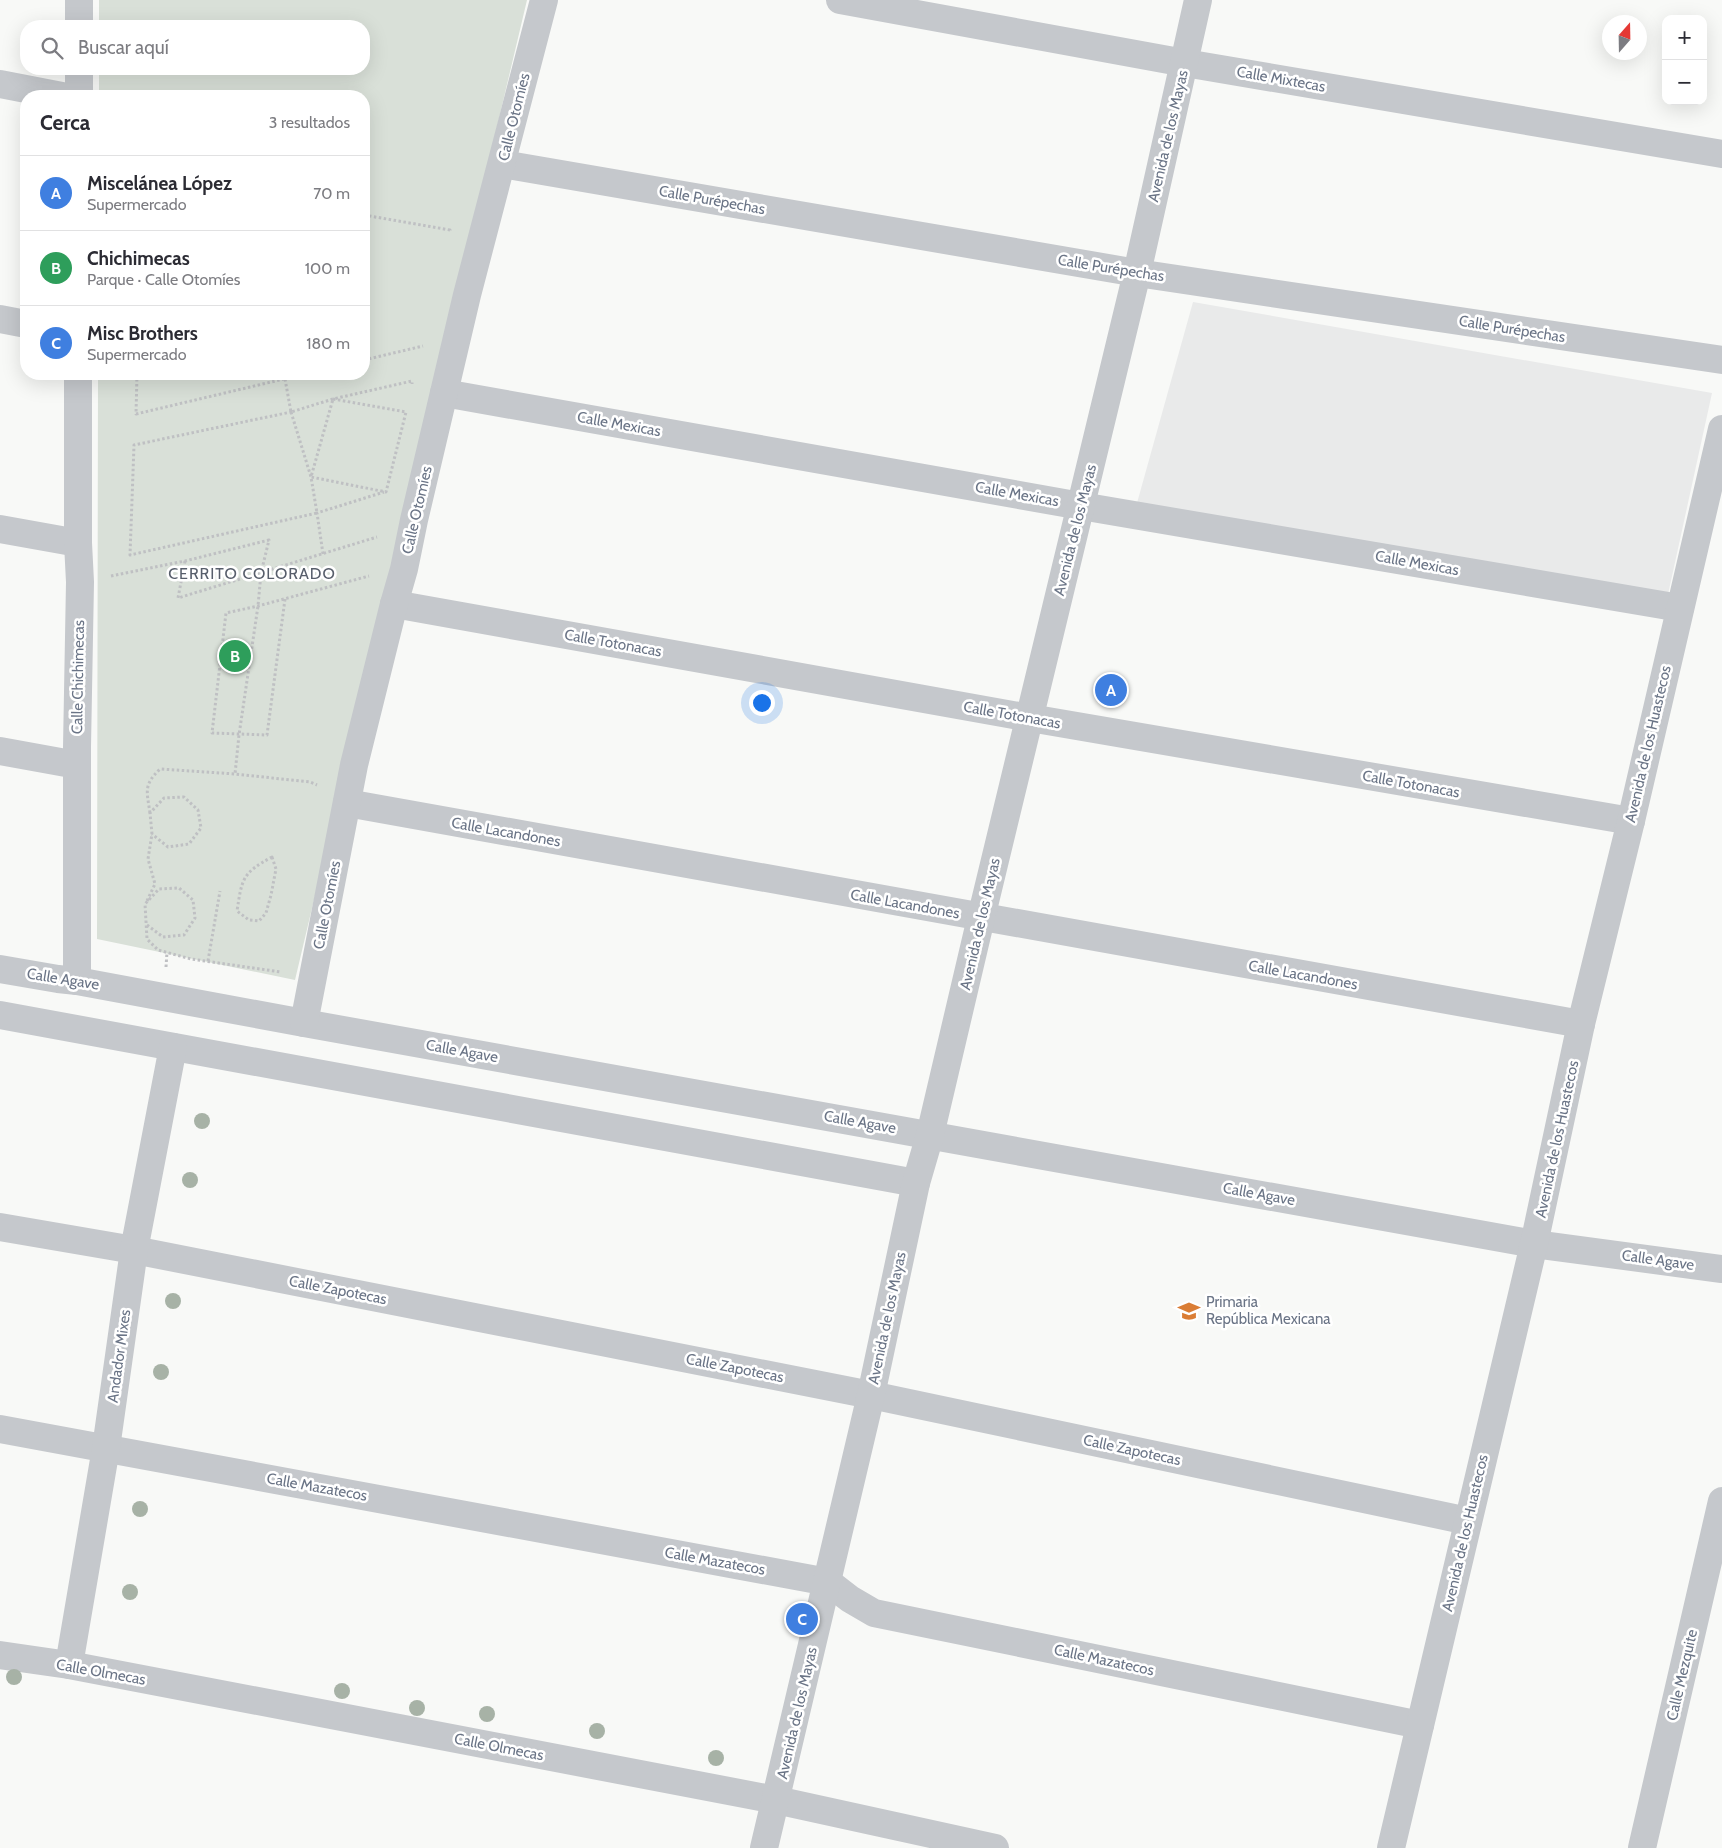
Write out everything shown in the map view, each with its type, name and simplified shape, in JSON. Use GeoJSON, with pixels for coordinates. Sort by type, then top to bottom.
{"type":"FeatureCollection","features":[{"type":"Feature","properties":{"kind":"street"},"geometry":{"type":"LineString","coordinates":[[79,0],[79,20]]}},
{"type":"Feature","properties":{"kind":"street","name":"Calle Otomíes"},"geometry":{"type":"LineString","coordinates":[[304,1023],[354,765],[404,569],[467,295],[544,0]]}},
{"type":"Feature","properties":{"kind":"street","name":"Calle Mixtecas"},"geometry":{"type":"LineString","coordinates":[[840,0],[1185,63],[1722,154]]}},
{"type":"Feature","properties":{"kind":"street","name":"Avenida de los Mayas"},"geometry":{"type":"LineString","coordinates":[[764,1848],[871,1395],[916,1182],[930,1135],[1137,273],[1198,0]]}},
{"type":"Feature","properties":{"kind":"street"},"geometry":{"type":"LineString","coordinates":[[78,90],[79,75]]}},
{"type":"Feature","properties":{"kind":"street"},"geometry":{"type":"LineString","coordinates":[[0,84],[31,90]]}},
{"type":"Feature","properties":{"kind":"street","name":"Calle Purépechas"},"geometry":{"type":"LineString","coordinates":[[502,164],[1137,273],[1722,360]]}},
{"type":"Feature","properties":{"kind":"street"},"geometry":{"type":"LineString","coordinates":[[0,320],[20,323]]}},
{"type":"Feature","properties":{"kind":"street","name":"Calle Chichimecas"},"geometry":{"type":"LineString","coordinates":[[77,981],[77,765],[80,582],[78,543],[78,380]]}},
{"type":"Feature","properties":{"kind":"street","name":"Calle Mexicas"},"geometry":{"type":"LineString","coordinates":[[444,393],[1081,506],[1680,608]]}},
{"type":"Feature","properties":{"kind":"street","name":"Avenida de los Huastecos"},"geometry":{"type":"LineString","coordinates":[[1390,1848],[1534,1244],[1581,1024],[1722,430]]}},
{"type":"Feature","properties":{"kind":"street"},"geometry":{"type":"LineString","coordinates":[[0,529],[78,543]]}},
{"type":"Feature","properties":{"kind":"street","name":"Calle Totonacas"},"geometry":{"type":"LineString","coordinates":[[394,604],[1030,718],[1630,822]]}},
{"type":"Feature","properties":{"kind":"street"},"geometry":{"type":"LineString","coordinates":[[0,751],[77,765]]}},
{"type":"Feature","properties":{"kind":"street","name":"Calle Lacandones"},"geometry":{"type":"LineString","coordinates":[[347,803],[1581,1024]]}},
{"type":"Feature","properties":{"kind":"street","name":"Calle Agave"},"geometry":{"type":"LineString","coordinates":[[0,968],[1534,1244],[1722,1269]]}},
{"type":"Feature","properties":{"kind":"street"},"geometry":{"type":"LineString","coordinates":[[0,1016],[916,1182]]}},
{"type":"Feature","properties":{"kind":"street","name":"Andador Mixes"},"geometry":{"type":"LineString","coordinates":[[69,1665],[106,1448],[134,1250],[173,1047]]}},
{"type":"Feature","properties":{"kind":"street","name":"Calle Zapotecas"},"geometry":{"type":"LineString","coordinates":[[0,1227],[134,1250],[871,1395],[1468,1521]]}},
{"type":"Feature","properties":{"kind":"street","name":"Calle Mazatecos"},"geometry":{"type":"LineString","coordinates":[[0,1429],[828,1582],[850,1599],[874,1613],[1420,1725]]}},
{"type":"Feature","properties":{"kind":"street","name":"Calle Mezquite"},"geometry":{"type":"LineString","coordinates":[[1642,1848],[1722,1501]]}},
{"type":"Feature","properties":{"kind":"street","name":"Calle Olmecas"},"geometry":{"type":"LineString","coordinates":[[0,1655],[69,1665],[776,1800],[996,1848]]}},
{"type":"Feature","properties":{"kind":"path"},"geometry":{"type":"LineString","coordinates":[[370,216],[450,230],[448,240]]}},
{"type":"Feature","properties":{"kind":"path"},"geometry":{"type":"LineString","coordinates":[[370,359],[426,345]]}},
{"type":"Feature","properties":{"kind":"path"},"geometry":{"type":"LineString","coordinates":[[137,380],[136,414],[277,380]]}},
{"type":"Feature","properties":{"kind":"path"},"geometry":{"type":"LineString","coordinates":[[285,380],[291,412],[310,477],[323,554]]}},
{"type":"Feature","properties":{"kind":"path"},"geometry":{"type":"LineString","coordinates":[[386,492],[317,513],[130,554],[134,445],[291,412],[333,399],[412,381],[411,389]]}},
{"type":"Feature","properties":{"kind":"path"},"geometry":{"type":"LineString","coordinates":[[333,399],[406,412]]}},
{"type":"Feature","properties":{"kind":"path"},"geometry":{"type":"LineString","coordinates":[[310,477],[333,399]]}},
{"type":"Feature","properties":{"kind":"path"},"geometry":{"type":"LineString","coordinates":[[386,492],[408,404]]}},
{"type":"Feature","properties":{"kind":"path"},"geometry":{"type":"LineString","coordinates":[[310,477],[386,492]]}},
{"type":"Feature","properties":{"kind":"path"},"geometry":{"type":"LineString","coordinates":[[185,561],[178,598],[390,533],[414,520]]}},
{"type":"Feature","properties":{"kind":"path"},"geometry":{"type":"LineString","coordinates":[[80,582],[185,561],[269,540],[261,573],[235,774]]}},
{"type":"Feature","properties":{"kind":"path"},"geometry":{"type":"LineString","coordinates":[[286,599],[267,736],[212,733],[226,613],[286,599],[372,575]]}},
{"type":"Feature","properties":{"kind":"path"},"geometry":{"type":"LineString","coordinates":[[282,972],[191,959],[158,950],[147,939],[145,904],[155,884],[148,858],[152,834],[147,794],[149,779],[160,769],[310,782],[324,788]]}},
{"type":"Feature","properties":{"kind":"path"},"geometry":{"type":"LineString","coordinates":[[150,813],[164,798],[184,797],[198,810],[201,828],[189,844],[168,847],[152,834]]}},
{"type":"Feature","properties":{"kind":"path"},"geometry":{"type":"LineString","coordinates":[[272,857],[276,870],[266,913],[259,921],[249,920],[237,911],[243,882],[246,874],[272,857]]}},
{"type":"Feature","properties":{"kind":"path"},"geometry":{"type":"LineString","coordinates":[[145,904],[159,889],[179,888],[193,900],[195,918],[184,934],[163,937],[147,925]]}},
{"type":"Feature","properties":{"kind":"path"},"geometry":{"type":"LineString","coordinates":[[208,961],[220,891]]}},
{"type":"Feature","properties":{"kind":"shaded area"},"geometry":{"type":"Polygon","coordinates":[[[99,0],[527,0],[295,980],[97,939],[98,380],[370,380],[370,90],[99,90],[99,75],[370,75],[370,20],[99,20],[99,0]]]}},
{"type":"Feature","properties":{"kind":"shaded area"},"geometry":{"type":"Polygon","coordinates":[[[1193,302],[1712,393],[1667,599],[1137,503],[1193,302]]]}},
{"type":"Feature","properties":{"kind":"place","name":"Chichimecas"},"geometry":{"type":"Point","coordinates":[235,656]}},
{"type":"Feature","properties":{"kind":"place","name":"Miscelánea López"},"geometry":{"type":"Point","coordinates":[1111,690]}},
{"type":"Feature","properties":{"kind":"place","name":"Primaria República Mexicana"},"geometry":{"type":"Point","coordinates":[1189,1311]}},
{"type":"Feature","properties":{"kind":"place","name":"Misc Brothers"},"geometry":{"type":"Point","coordinates":[802,1619]}},
{"type":"Feature","properties":{"kind":"district","name":"CERRITO COLORADO"},"geometry":{"type":"Point","coordinates":[252,573]}}]}
